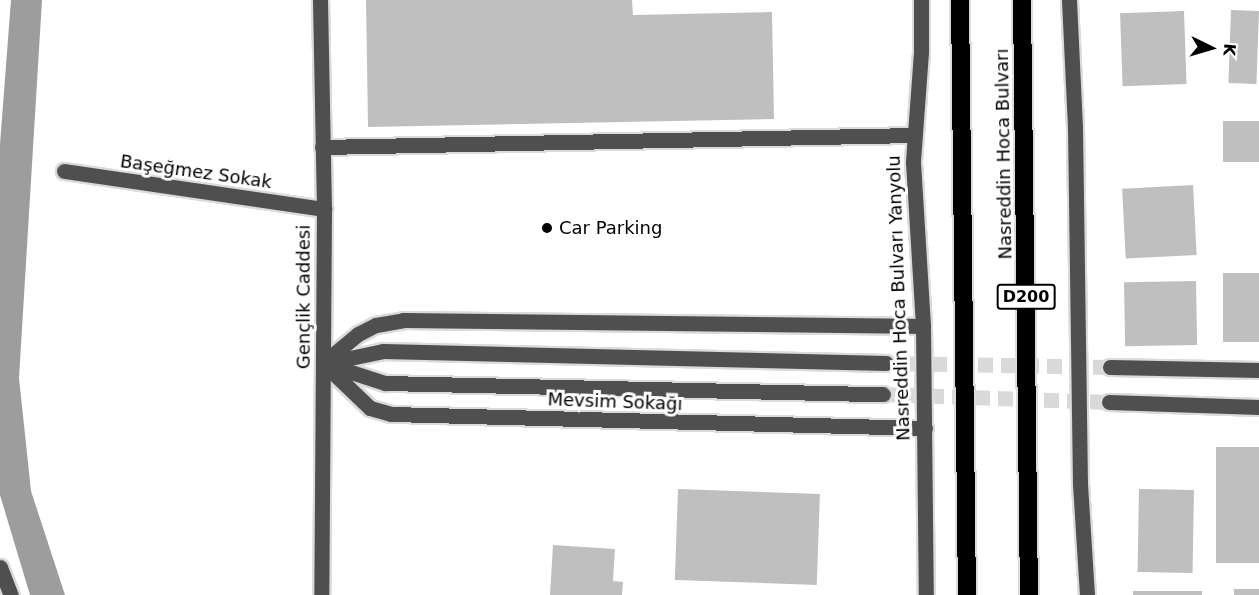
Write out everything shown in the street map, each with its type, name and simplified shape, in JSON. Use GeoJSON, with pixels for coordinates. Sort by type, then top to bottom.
{"type":"FeatureCollection","features":[{"type":"Feature","properties":{"kind":"highway"},"geometry":{"type":"LineString","coordinates":[[960,0],[967,595]]}},
{"type":"Feature","properties":{"kind":"highway","name":"Nasreddin Hoca Bulvarı"},"geometry":{"type":"LineString","coordinates":[[1023,0],[1029,595]]}},
{"type":"Feature","properties":{"kind":"street","name":"Gençlik Caddesi"},"geometry":{"type":"LineString","coordinates":[[320,0],[324,209],[321,595]]}},
{"type":"Feature","properties":{"kind":"street","name":"Nasreddin Hoca Bulvarı Yanyolu"},"geometry":{"type":"LineString","coordinates":[[921,0],[921,52],[913,135],[923,326],[926,595]]}},
{"type":"Feature","properties":{"kind":"street"},"geometry":{"type":"LineString","coordinates":[[1068,0],[1075,127],[1080,484],[1087,595]]}},
{"type":"Feature","properties":{"kind":"street"},"geometry":{"type":"LineString","coordinates":[[322,147],[913,135]]}},
{"type":"Feature","properties":{"kind":"street","name":"Başeğmez Sokak"},"geometry":{"type":"LineString","coordinates":[[64,171],[324,209]]}},
{"type":"Feature","properties":{"kind":"street"},"geometry":{"type":"LineString","coordinates":[[323,363],[358,334],[376,325],[403,320],[923,326]]}},
{"type":"Feature","properties":{"kind":"street"},"geometry":{"type":"LineString","coordinates":[[323,363],[383,351],[885,363]]}},
{"type":"Feature","properties":{"kind":"street","name":"Mevsim Sokağı"},"geometry":{"type":"LineString","coordinates":[[323,363],[385,383],[883,394]]}},
{"type":"Feature","properties":{"kind":"street","name":"Mevsim Sokağı"},"geometry":{"type":"LineString","coordinates":[[323,363],[370,408],[391,414],[925,428]]}},
{"type":"Feature","properties":{"kind":"street"},"geometry":{"type":"LineString","coordinates":[[1110,367],[1259,370]]}},
{"type":"Feature","properties":{"kind":"street"},"geometry":{"type":"LineString","coordinates":[[1109,402],[1259,407]]}},
{"type":"Feature","properties":{"kind":"street"},"geometry":{"type":"LineString","coordinates":[[0,567],[11,595]]}},
{"type":"Feature","properties":{"kind":"shaded area"},"geometry":{"type":"Polygon","coordinates":[[[11,0],[42,0],[19,378],[31,491],[65,595],[30,595],[0,495],[0,144],[11,0]]]}},
{"type":"Feature","properties":{"kind":"building"},"geometry":{"type":"Polygon","coordinates":[[[366,0],[632,0],[633,15],[772,12],[774,119],[368,127],[366,0]]]}},
{"type":"Feature","properties":{"kind":"building"},"geometry":{"type":"Polygon","coordinates":[[[1231,10],[1259,11],[1256,84],[1228,83],[1231,10]]]}},
{"type":"Feature","properties":{"kind":"building"},"geometry":{"type":"Polygon","coordinates":[[[1184,11],[1187,84],[1123,86],[1120,13],[1184,11]]]}},
{"type":"Feature","properties":{"kind":"building"},"geometry":{"type":"Polygon","coordinates":[[[1223,121],[1259,121],[1259,162],[1223,162],[1223,121]]]}},
{"type":"Feature","properties":{"kind":"building"},"geometry":{"type":"Polygon","coordinates":[[[1193,185],[1197,255],[1126,259],[1122,189],[1193,185]]]}},
{"type":"Feature","properties":{"kind":"building"},"geometry":{"type":"Polygon","coordinates":[[[1223,273],[1259,273],[1259,342],[1223,342],[1223,273]]]}},
{"type":"Feature","properties":{"kind":"building"},"geometry":{"type":"Polygon","coordinates":[[[1196,281],[1197,345],[1125,346],[1124,282],[1196,281]]]}},
{"type":"Feature","properties":{"kind":"building"},"geometry":{"type":"Polygon","coordinates":[[[1216,447],[1259,447],[1259,563],[1216,563],[1216,447]]]}},
{"type":"Feature","properties":{"kind":"building"},"geometry":{"type":"Polygon","coordinates":[[[678,489],[820,494],[817,585],[675,580],[678,489]]]}},
{"type":"Feature","properties":{"kind":"building"},"geometry":{"type":"Polygon","coordinates":[[[1139,489],[1194,490],[1193,573],[1138,572],[1139,489]]]}},
{"type":"Feature","properties":{"kind":"building"},"geometry":{"type":"Polygon","coordinates":[[[553,545],[615,549],[613,581],[623,582],[622,595],[550,595],[553,545]]]}},
{"type":"Feature","properties":{"kind":"building"},"geometry":{"type":"Polygon","coordinates":[[[1234,589],[1259,589],[1259,595],[1234,595],[1234,589]]]}},
{"type":"Feature","properties":{"kind":"building"},"geometry":{"type":"Polygon","coordinates":[[[1133,591],[1202,591],[1202,595],[1133,595],[1133,591]]]}},
{"type":"Feature","properties":{"kind":"tunnel"},"geometry":{"type":"LineString","coordinates":[[886,363],[1110,367]]}},
{"type":"Feature","properties":{"kind":"tunnel"},"geometry":{"type":"LineString","coordinates":[[883,394],[1109,402]]}},
{"type":"Feature","properties":{"kind":"place","name":"Car Parking"},"geometry":{"type":"Point","coordinates":[547,228]}}]}
